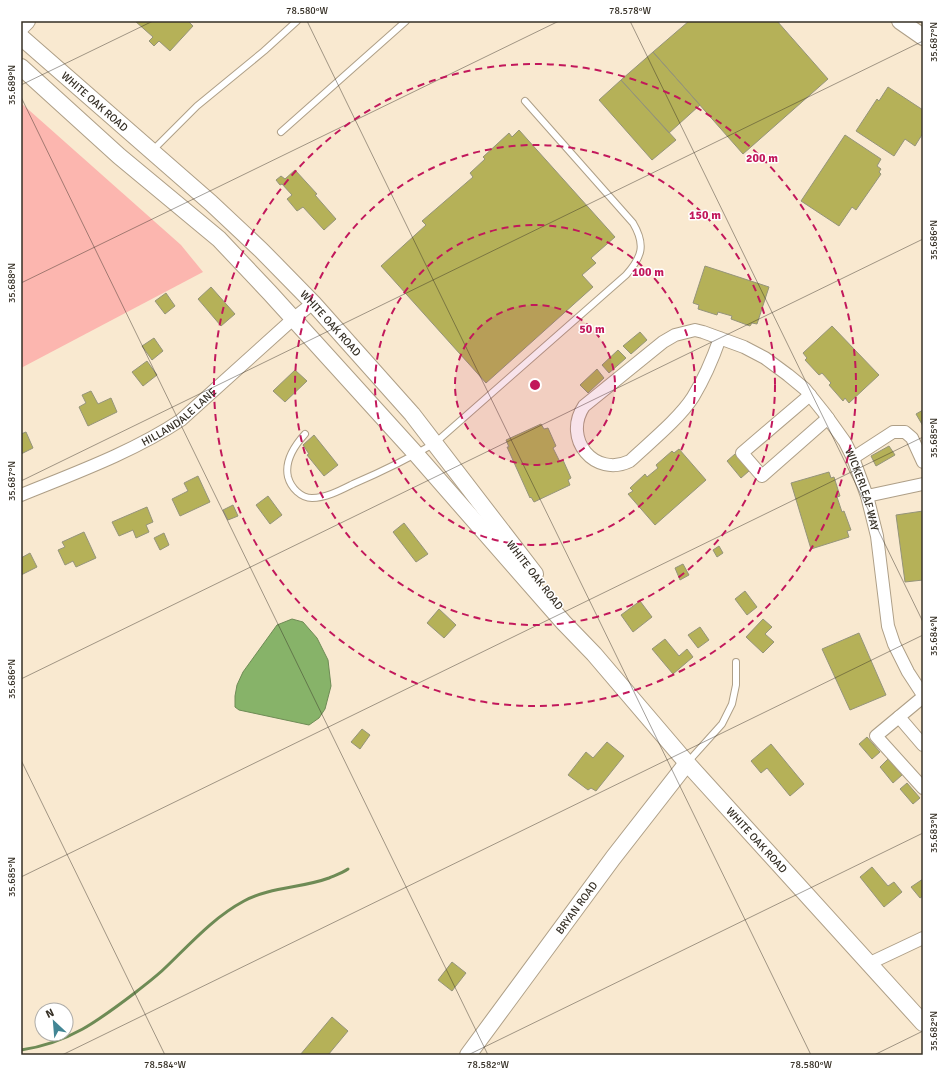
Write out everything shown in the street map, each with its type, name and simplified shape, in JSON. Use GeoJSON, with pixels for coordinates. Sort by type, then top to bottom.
{"type":"FeatureCollection","features":[{"type":"Feature","properties":{"kind":"street"},"geometry":{"type":"LineString","coordinates":[[21,27],[27,21]]}},
{"type":"Feature","properties":{"kind":"street"},"geometry":{"type":"LineString","coordinates":[[900,21],[923,37]]}},
{"type":"Feature","properties":{"kind":"street","name":"WHITE OAK ROAD"},"geometry":{"type":"LineString","coordinates":[[21,37],[228,219],[313,303],[412,414],[594,654]]}},
{"type":"Feature","properties":{"kind":"street","name":"WHITE OAK ROAD"},"geometry":{"type":"LineString","coordinates":[[21,67],[119,156],[164,195],[219,239],[416,454],[564,623],[594,654],[687,762],[923,1023]]}},
{"type":"Feature","properties":{"kind":"street","name":"HILLANDALE LANE"},"geometry":{"type":"LineString","coordinates":[[21,496],[140,444],[181,420],[293,319],[313,303]]}},
{"type":"Feature","properties":{"kind":"street","name":"WICKERLEAF WAY"},"geometry":{"type":"LineString","coordinates":[[720,338],[705,374],[692,398],[678,415],[630,461],[623,464],[606,464],[596,461],[586,454],[576,433],[576,422],[584,406],[652,350],[675,335],[695,330],[703,332],[720,338],[744,347],[765,358],[805,389],[845,442],[853,458],[867,496],[880,554],[888,626],[894,644],[908,672],[923,696]]}},
{"type":"Feature","properties":{"kind":"street"},"geometry":{"type":"LineString","coordinates":[[810,395],[742,453],[762,476],[828,418]]}},
{"type":"Feature","properties":{"kind":"street"},"geometry":{"type":"LineString","coordinates":[[853,458],[893,432],[905,432],[912,438],[923,462]]}},
{"type":"Feature","properties":{"kind":"street"},"geometry":{"type":"LineString","coordinates":[[867,496],[923,484]]}},
{"type":"Feature","properties":{"kind":"street"},"geometry":{"type":"LineString","coordinates":[[923,696],[876,736],[923,788]]}},
{"type":"Feature","properties":{"kind":"street"},"geometry":{"type":"LineString","coordinates":[[899,717],[923,745]]}},
{"type":"Feature","properties":{"kind":"street","name":"BRYAN ROAD"},"geometry":{"type":"LineString","coordinates":[[468,1055],[613,858],[687,762]]}},
{"type":"Feature","properties":{"kind":"street"},"geometry":{"type":"LineString","coordinates":[[870,963],[923,938]]}},
{"type":"Feature","properties":{"kind":"lane"},"geometry":{"type":"LineString","coordinates":[[151,152],[197,106],[264,51],[297,21]]}},
{"type":"Feature","properties":{"kind":"lane"},"geometry":{"type":"LineString","coordinates":[[281,132],[406,21]]}},
{"type":"Feature","properties":{"kind":"lane"},"geometry":{"type":"LineString","coordinates":[[305,434],[294,446],[289,459],[288,476],[295,490],[302,495],[312,498],[338,491],[400,464],[435,443],[626,275],[635,265],[641,249],[641,241],[633,223],[524,101]]}},
{"type":"Feature","properties":{"kind":"lane"},"geometry":{"type":"LineString","coordinates":[[687,762],[722,724],[732,704],[736,685],[736,662]]}},
{"type":"Feature","properties":{"kind":"shaded area"},"geometry":{"type":"Polygon","coordinates":[[[21,103],[181,245],[203,272],[21,368],[21,103]]]}},
{"type":"Feature","properties":{"kind":"shaded area"},"geometry":{"type":"Polygon","coordinates":[[[292,619],[303,622],[317,638],[328,660],[331,686],[325,709],[319,718],[309,725],[239,710],[235,707],[237,685],[243,672],[277,625],[292,619]]]}},
{"type":"Feature","properties":{"kind":"building"},"geometry":{"type":"Polygon","coordinates":[[[135,21],[188,21],[193,26],[170,51],[159,41],[154,46],[149,41],[153,37],[135,21]]]}},
{"type":"Feature","properties":{"kind":"building"},"geometry":{"type":"Polygon","coordinates":[[[689,21],[777,21],[828,79],[743,154],[653,52],[689,21]]]}},
{"type":"Feature","properties":{"kind":"building"},"geometry":{"type":"Polygon","coordinates":[[[653,52],[700,105],[669,133],[621,80],[653,52]]]}},
{"type":"Feature","properties":{"kind":"building"},"geometry":{"type":"Polygon","coordinates":[[[621,80],[676,140],[652,160],[599,100],[621,80]]]}},
{"type":"Feature","properties":{"kind":"building"},"geometry":{"type":"Polygon","coordinates":[[[888,87],[923,110],[923,133],[915,146],[905,139],[894,156],[856,131],[877,99],[879,101],[888,87]]]}},
{"type":"Feature","properties":{"kind":"building"},"geometry":{"type":"Polygon","coordinates":[[[519,130],[615,237],[591,258],[596,263],[582,275],[593,287],[486,383],[381,266],[426,225],[422,221],[473,177],[470,173],[485,159],[483,157],[509,133],[512,137],[519,130]]]}},
{"type":"Feature","properties":{"kind":"building"},"geometry":{"type":"Polygon","coordinates":[[[845,135],[881,159],[877,166],[881,169],[879,172],[881,174],[856,210],[852,207],[839,226],[801,201],[845,135]]]}},
{"type":"Feature","properties":{"kind":"building"},"geometry":{"type":"Polygon","coordinates":[[[295,170],[317,194],[315,195],[336,219],[324,230],[303,207],[297,211],[287,199],[292,195],[276,180],[281,176],[285,179],[295,170]]]}},
{"type":"Feature","properties":{"kind":"building"},"geometry":{"type":"Polygon","coordinates":[[[705,266],[769,287],[757,324],[752,323],[750,326],[731,319],[732,316],[718,312],[717,315],[698,309],[699,305],[693,303],[705,266]]]}},
{"type":"Feature","properties":{"kind":"building"},"geometry":{"type":"Polygon","coordinates":[[[211,287],[235,314],[221,326],[198,299],[211,287]]]}},
{"type":"Feature","properties":{"kind":"building"},"geometry":{"type":"Polygon","coordinates":[[[166,293],[175,306],[165,314],[155,301],[166,293]]]}},
{"type":"Feature","properties":{"kind":"building"},"geometry":{"type":"Polygon","coordinates":[[[832,326],[879,375],[849,403],[845,398],[843,401],[829,385],[831,383],[822,373],[819,375],[805,360],[807,358],[803,353],[832,326]]]}},
{"type":"Feature","properties":{"kind":"building"},"geometry":{"type":"Polygon","coordinates":[[[640,332],[647,340],[631,354],[623,346],[640,332]]]}},
{"type":"Feature","properties":{"kind":"building"},"geometry":{"type":"Polygon","coordinates":[[[154,338],[163,351],[152,360],[142,346],[154,338]]]}},
{"type":"Feature","properties":{"kind":"building"},"geometry":{"type":"Polygon","coordinates":[[[618,350],[626,358],[609,373],[602,365],[618,350]]]}},
{"type":"Feature","properties":{"kind":"building"},"geometry":{"type":"Polygon","coordinates":[[[147,361],[157,375],[143,386],[132,372],[147,361]]]}},
{"type":"Feature","properties":{"kind":"building"},"geometry":{"type":"Polygon","coordinates":[[[597,369],[604,378],[588,393],[580,385],[597,369]]]}},
{"type":"Feature","properties":{"kind":"building"},"geometry":{"type":"Polygon","coordinates":[[[295,370],[307,381],[285,402],[273,391],[295,370]]]}},
{"type":"Feature","properties":{"kind":"building"},"geometry":{"type":"Polygon","coordinates":[[[91,391],[98,404],[111,398],[117,412],[88,426],[79,407],[86,403],[82,395],[91,391]]]}},
{"type":"Feature","properties":{"kind":"building"},"geometry":{"type":"Polygon","coordinates":[[[923,410],[923,426],[916,414],[923,410]]]}},
{"type":"Feature","properties":{"kind":"building"},"geometry":{"type":"Polygon","coordinates":[[[541,424],[544,429],[548,428],[556,446],[553,448],[560,462],[563,460],[571,478],[568,480],[570,485],[534,502],[531,497],[530,498],[507,447],[509,447],[506,440],[541,424]]]}},
{"type":"Feature","properties":{"kind":"building"},"geometry":{"type":"Polygon","coordinates":[[[26,432],[33,448],[21,454],[21,434],[26,432]]]}},
{"type":"Feature","properties":{"kind":"building"},"geometry":{"type":"Polygon","coordinates":[[[314,435],[338,465],[324,476],[307,455],[309,454],[303,445],[314,435]]]}},
{"type":"Feature","properties":{"kind":"building"},"geometry":{"type":"Polygon","coordinates":[[[889,446],[895,455],[876,466],[871,456],[889,446]]]}},
{"type":"Feature","properties":{"kind":"building"},"geometry":{"type":"Polygon","coordinates":[[[679,449],[706,480],[655,525],[628,494],[633,491],[630,488],[645,474],[647,477],[658,468],[656,465],[672,451],[674,453],[679,449]]]}},
{"type":"Feature","properties":{"kind":"building"},"geometry":{"type":"Polygon","coordinates":[[[735,454],[749,471],[741,478],[727,461],[735,454]]]}},
{"type":"Feature","properties":{"kind":"building"},"geometry":{"type":"Polygon","coordinates":[[[829,472],[831,478],[834,477],[840,496],[837,497],[842,512],[844,511],[851,530],[847,531],[849,537],[811,549],[791,483],[829,472]]]}},
{"type":"Feature","properties":{"kind":"building"},"geometry":{"type":"Polygon","coordinates":[[[198,476],[210,502],[180,516],[172,499],[188,491],[184,483],[198,476]]]}},
{"type":"Feature","properties":{"kind":"building"},"geometry":{"type":"Polygon","coordinates":[[[268,496],[282,515],[270,524],[256,505],[268,496]]]}},
{"type":"Feature","properties":{"kind":"building"},"geometry":{"type":"Polygon","coordinates":[[[233,505],[238,516],[228,520],[223,510],[233,505]]]}},
{"type":"Feature","properties":{"kind":"building"},"geometry":{"type":"Polygon","coordinates":[[[147,507],[153,522],[146,525],[149,532],[136,538],[133,530],[119,536],[112,522],[147,507]]]}},
{"type":"Feature","properties":{"kind":"building"},"geometry":{"type":"Polygon","coordinates":[[[923,511],[923,580],[905,582],[896,515],[923,511]]]}},
{"type":"Feature","properties":{"kind":"building"},"geometry":{"type":"Polygon","coordinates":[[[404,523],[428,554],[416,562],[393,532],[404,523]]]}},
{"type":"Feature","properties":{"kind":"building"},"geometry":{"type":"Polygon","coordinates":[[[84,532],[96,558],[76,567],[73,561],[65,565],[58,550],[65,547],[62,542],[84,532]]]}},
{"type":"Feature","properties":{"kind":"building"},"geometry":{"type":"Polygon","coordinates":[[[164,533],[169,545],[160,550],[154,538],[164,533]]]}},
{"type":"Feature","properties":{"kind":"building"},"geometry":{"type":"Polygon","coordinates":[[[719,546],[723,553],[717,557],[713,550],[719,546]]]}},
{"type":"Feature","properties":{"kind":"building"},"geometry":{"type":"Polygon","coordinates":[[[30,553],[37,567],[21,575],[21,558],[30,553]]]}},
{"type":"Feature","properties":{"kind":"building"},"geometry":{"type":"Polygon","coordinates":[[[683,564],[689,575],[680,580],[675,568],[683,564]]]}},
{"type":"Feature","properties":{"kind":"building"},"geometry":{"type":"Polygon","coordinates":[[[745,591],[757,607],[747,615],[735,599],[745,591]]]}},
{"type":"Feature","properties":{"kind":"building"},"geometry":{"type":"Polygon","coordinates":[[[640,601],[652,617],[633,632],[621,615],[640,601]]]}},
{"type":"Feature","properties":{"kind":"building"},"geometry":{"type":"Polygon","coordinates":[[[439,609],[456,625],[444,638],[427,623],[439,609]]]}},
{"type":"Feature","properties":{"kind":"building"},"geometry":{"type":"Polygon","coordinates":[[[763,619],[772,627],[765,634],[774,642],[763,653],[746,637],[763,619]]]}},
{"type":"Feature","properties":{"kind":"building"},"geometry":{"type":"Polygon","coordinates":[[[700,627],[709,640],[698,648],[688,635],[700,627]]]}},
{"type":"Feature","properties":{"kind":"building"},"geometry":{"type":"Polygon","coordinates":[[[859,633],[886,695],[850,710],[822,649],[859,633]]]}},
{"type":"Feature","properties":{"kind":"building"},"geometry":{"type":"Polygon","coordinates":[[[665,639],[679,656],[687,649],[693,657],[673,674],[652,649],[665,639]]]}},
{"type":"Feature","properties":{"kind":"building"},"geometry":{"type":"Polygon","coordinates":[[[362,729],[370,735],[360,749],[351,742],[362,729]]]}},
{"type":"Feature","properties":{"kind":"building"},"geometry":{"type":"Polygon","coordinates":[[[867,737],[880,752],[872,759],[859,744],[867,737]]]}},
{"type":"Feature","properties":{"kind":"building"},"geometry":{"type":"Polygon","coordinates":[[[607,742],[624,756],[596,791],[591,788],[588,790],[568,775],[586,752],[593,758],[607,742]]]}},
{"type":"Feature","properties":{"kind":"building"},"geometry":{"type":"Polygon","coordinates":[[[771,744],[804,784],[790,796],[767,768],[761,773],[751,761],[771,744]]]}},
{"type":"Feature","properties":{"kind":"building"},"geometry":{"type":"Polygon","coordinates":[[[888,759],[902,775],[893,783],[880,767],[888,759]]]}},
{"type":"Feature","properties":{"kind":"building"},"geometry":{"type":"Polygon","coordinates":[[[907,783],[920,798],[913,804],[900,789],[907,783]]]}},
{"type":"Feature","properties":{"kind":"building"},"geometry":{"type":"Polygon","coordinates":[[[872,867],[888,886],[894,882],[902,892],[884,907],[860,877],[872,867]]]}},
{"type":"Feature","properties":{"kind":"building"},"geometry":{"type":"Polygon","coordinates":[[[923,879],[923,896],[920,898],[911,887],[923,879]]]}},
{"type":"Feature","properties":{"kind":"building"},"geometry":{"type":"Polygon","coordinates":[[[452,962],[466,973],[452,991],[438,980],[452,962]]]}},
{"type":"Feature","properties":{"kind":"building"},"geometry":{"type":"Polygon","coordinates":[[[332,1017],[348,1031],[328,1055],[300,1055],[332,1017]]]}},
{"type":"Feature","properties":{"kind":"waterway"},"geometry":{"type":"LineString","coordinates":[[21,1050],[54,1042],[96,1021],[151,980],[212,923],[233,907],[254,896],[319,881],[337,875],[348,869]]}}]}
